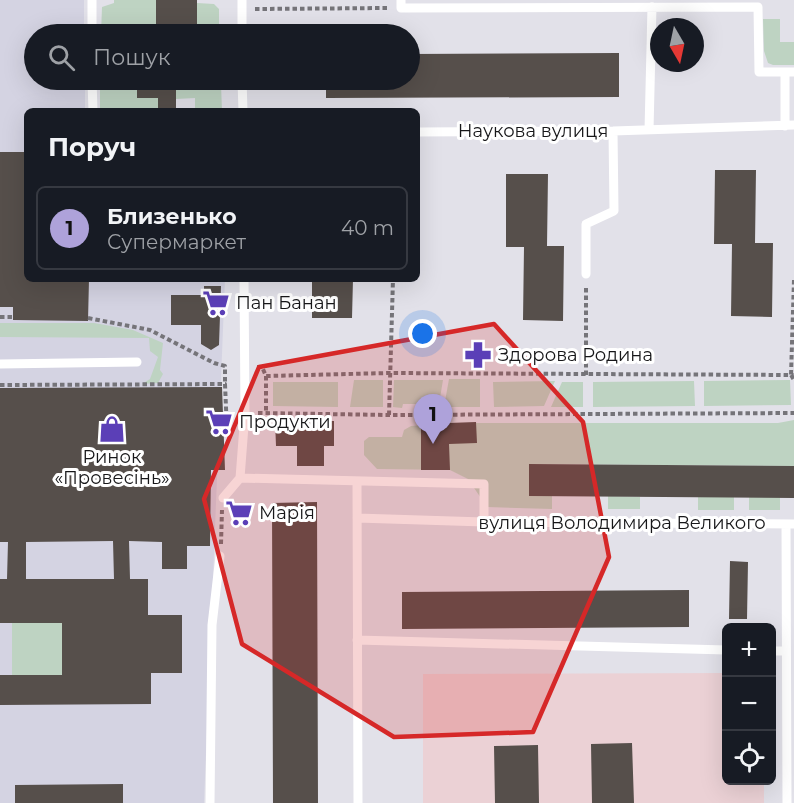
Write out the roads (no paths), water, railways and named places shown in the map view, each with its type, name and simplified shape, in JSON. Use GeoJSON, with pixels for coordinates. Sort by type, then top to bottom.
{"type":"FeatureCollection","features":[{"type":"Feature","properties":{"kind":"lane"},"geometry":{"type":"LineString","coordinates":[[92,0],[92,24]]}},
{"type":"Feature","properties":{"kind":"lane","name":"Наукова вулиця"},"geometry":{"type":"LineString","coordinates":[[401,4],[652,7],[758,3],[759,72],[789,72],[789,126],[613,131],[420,132]]}},
{"type":"Feature","properties":{"kind":"lane"},"geometry":{"type":"LineString","coordinates":[[242,4],[242,24]]}},
{"type":"Feature","properties":{"kind":"lane"},"geometry":{"type":"LineString","coordinates":[[650,130],[652,7]]}},
{"type":"Feature","properties":{"kind":"lane"},"geometry":{"type":"LineString","coordinates":[[92,90],[93,108]]}},
{"type":"Feature","properties":{"kind":"lane"},"geometry":{"type":"LineString","coordinates":[[242,90],[243,108]]}},
{"type":"Feature","properties":{"kind":"lane"},"geometry":{"type":"LineString","coordinates":[[586,274],[586,225],[614,210],[613,131]]}},
{"type":"Feature","properties":{"kind":"lane"},"geometry":{"type":"LineString","coordinates":[[223,498],[240,478],[245,413],[244,282]]}},
{"type":"Feature","properties":{"kind":"lane"},"geometry":{"type":"LineString","coordinates":[[0,364],[137,362]]}},
{"type":"Feature","properties":{"kind":"lane"},"geometry":{"type":"LineString","coordinates":[[240,478],[484,484],[484,522]]}},
{"type":"Feature","properties":{"kind":"lane"},"geometry":{"type":"LineString","coordinates":[[357,481],[358,803]]}},
{"type":"Feature","properties":{"kind":"lane","name":"вулиця Володимира Великого"},"geometry":{"type":"LineString","coordinates":[[357,518],[484,522],[790,524],[786,651],[787,803]]}},
{"type":"Feature","properties":{"kind":"lane"},"geometry":{"type":"LineString","coordinates":[[210,803],[212,625],[220,556]]}},
{"type":"Feature","properties":{"kind":"lane"},"geometry":{"type":"LineString","coordinates":[[357,640],[722,650]]}},
{"type":"Feature","properties":{"kind":"lane"},"geometry":{"type":"LineString","coordinates":[[776,651],[786,651]]}},
{"type":"Feature","properties":{"kind":"place","name":"Пан Банан"},"geometry":{"type":"Point","coordinates":[216,303]}},
{"type":"Feature","properties":{"kind":"place","name":"Здорова Родина"},"geometry":{"type":"Point","coordinates":[478,355]}},
{"type":"Feature","properties":{"kind":"place","name":"Продукти"},"geometry":{"type":"Point","coordinates":[219,422]}},
{"type":"Feature","properties":{"kind":"place","name":"Ринок «Провесінь»"},"geometry":{"type":"Point","coordinates":[112,429]}},
{"type":"Feature","properties":{"kind":"place","name":"Близенько"},"geometry":{"type":"Point","coordinates":[433,444]}},
{"type":"Feature","properties":{"kind":"place","name":"Марія"},"geometry":{"type":"Point","coordinates":[239,513]}}]}
